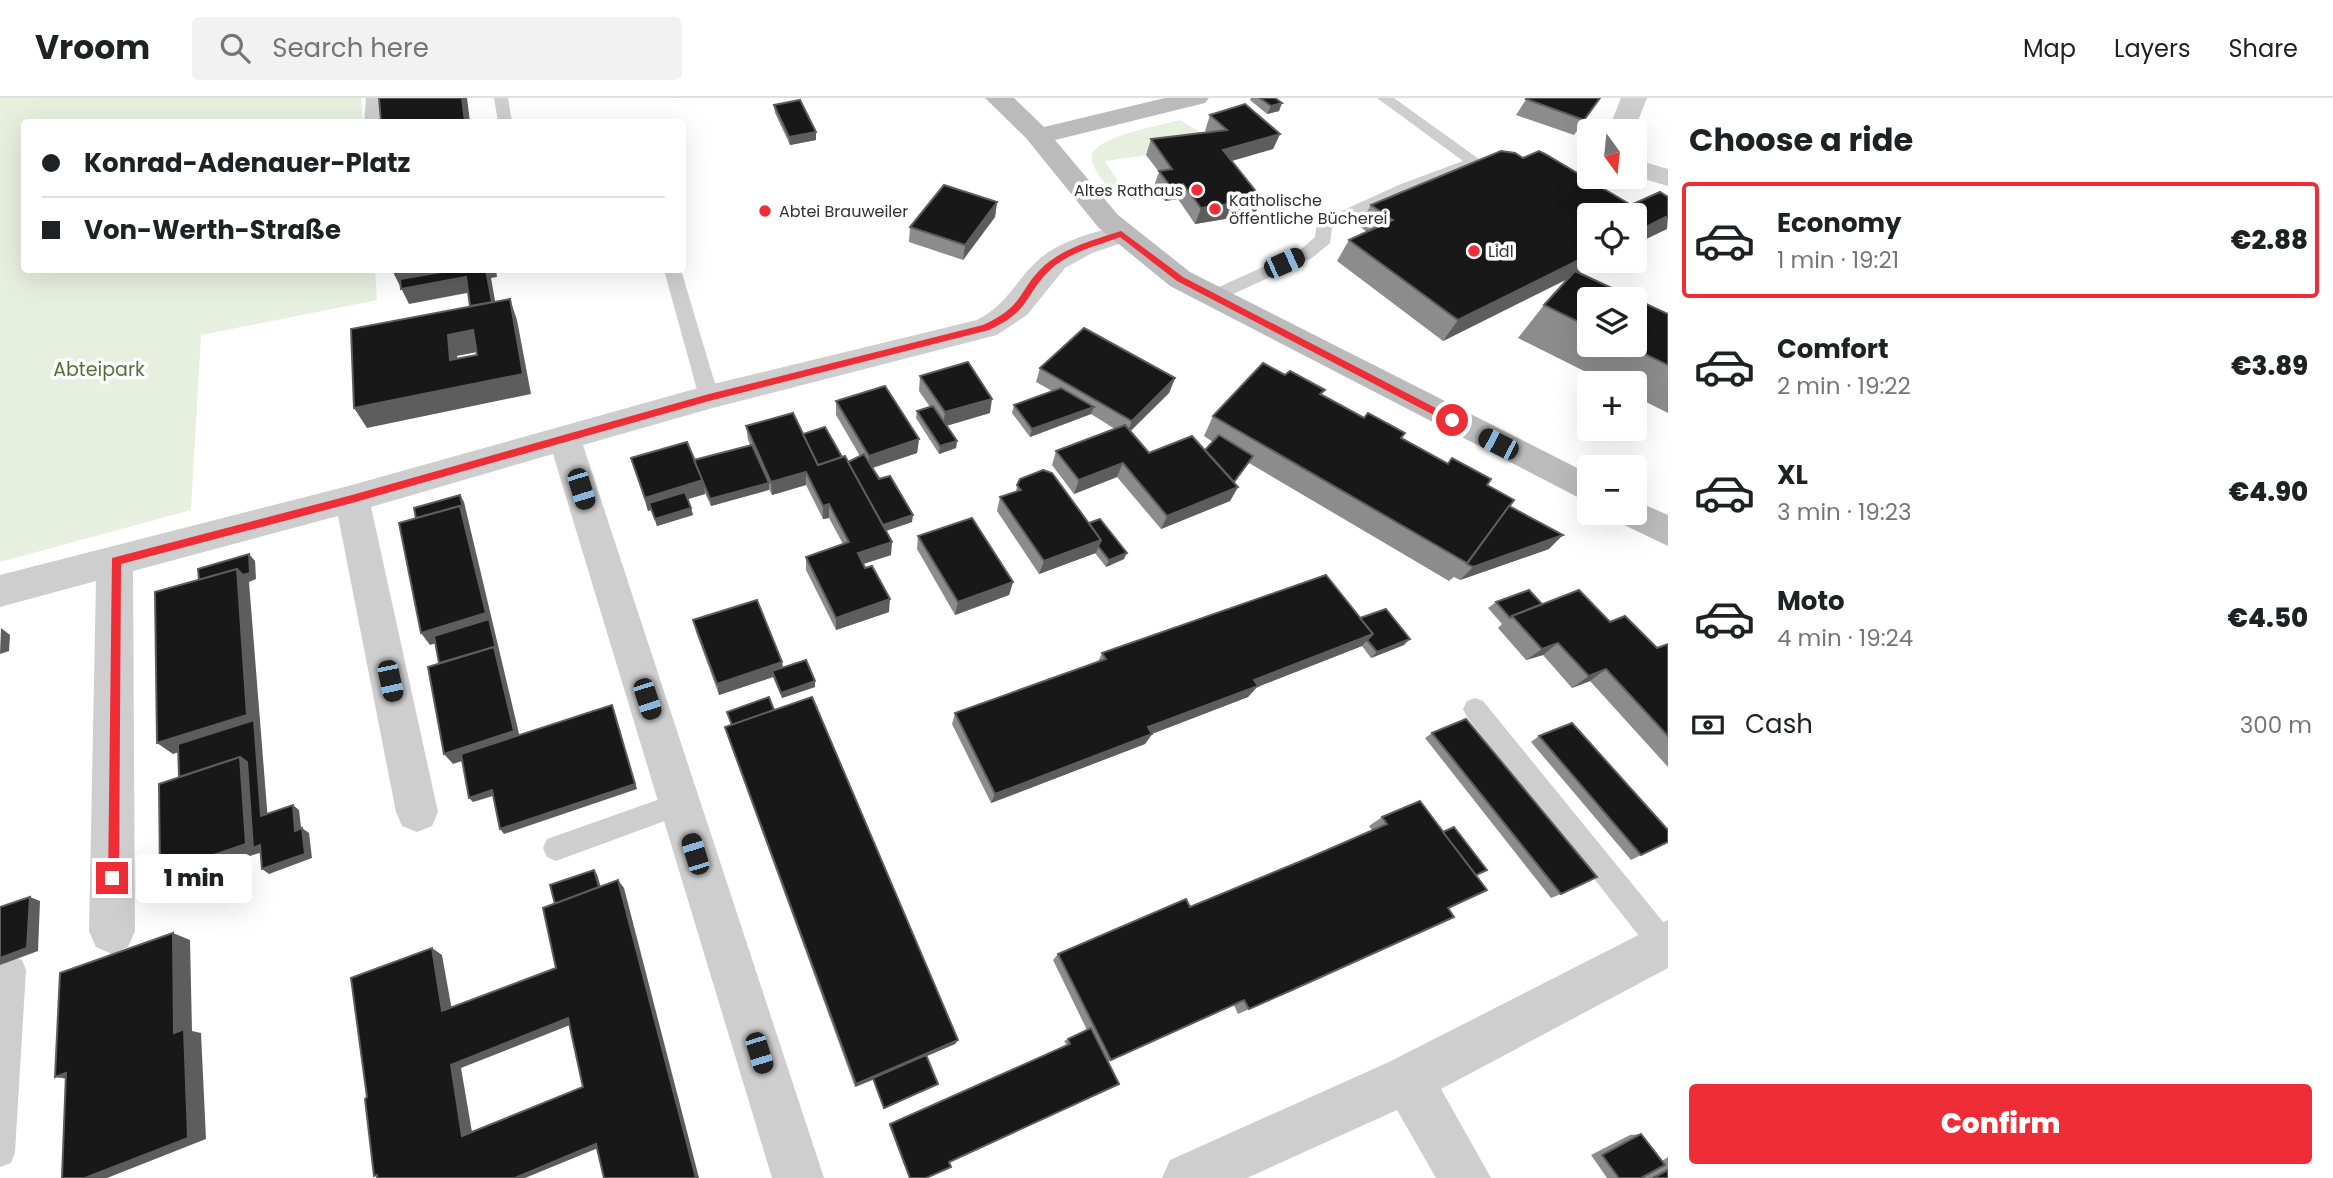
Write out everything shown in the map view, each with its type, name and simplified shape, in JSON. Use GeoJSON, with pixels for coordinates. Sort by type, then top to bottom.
{"type":"FeatureCollection","features":[{"type":"Feature","properties":{"kind":"street"},"geometry":{"type":"LineString","coordinates":[[999,98],[1039,136],[1086,197],[1121,234],[1156,263],[1213,296],[1577,484]]}},
{"type":"Feature","properties":{"kind":"street"},"geometry":{"type":"LineString","coordinates":[[1039,136],[1196,98]]}},
{"type":"Feature","properties":{"kind":"street"},"geometry":{"type":"LineString","coordinates":[[1626,119],[1634,98]]}},
{"type":"Feature","properties":{"kind":"street"},"geometry":{"type":"LineString","coordinates":[[1647,171],[1668,178]]}},
{"type":"Feature","properties":{"kind":"street"},"geometry":{"type":"LineString","coordinates":[[0,591],[352,499],[709,397],[986,328],[1008,318],[1022,304],[1047,268],[1069,253],[1121,234]]}},
{"type":"Feature","properties":{"kind":"street"},"geometry":{"type":"LineString","coordinates":[[564,437],[798,1178]]}},
{"type":"Feature","properties":{"kind":"street"},"geometry":{"type":"LineString","coordinates":[[352,499],[417,812]]}},
{"type":"Feature","properties":{"kind":"street"},"geometry":{"type":"LineString","coordinates":[[1647,520],[1668,531]]}},
{"type":"Feature","properties":{"kind":"street"},"geometry":{"type":"LineString","coordinates":[[112,931],[115,561]]}},
{"type":"Feature","properties":{"kind":"street"},"geometry":{"type":"LineString","coordinates":[[1188,1178],[1407,1080],[1666,944]]}},
{"type":"Feature","properties":{"kind":"street"},"geometry":{"type":"LineString","coordinates":[[1407,1080],[1465,1178]]}},
{"type":"Feature","properties":{"kind":"lane"},"geometry":{"type":"LineString","coordinates":[[372,119],[373,98]]}},
{"type":"Feature","properties":{"kind":"lane"},"geometry":{"type":"LineString","coordinates":[[500,98],[504,119]]}},
{"type":"Feature","properties":{"kind":"lane"},"geometry":{"type":"LineString","coordinates":[[1213,296],[1306,254],[1324,239],[1323,226],[1408,187],[1475,162],[1384,98]]}},
{"type":"Feature","properties":{"kind":"lane"},"geometry":{"type":"LineString","coordinates":[[673,273],[709,397]]}},
{"type":"Feature","properties":{"kind":"lane"},"geometry":{"type":"LineString","coordinates":[[1475,709],[1666,944]]}},
{"type":"Feature","properties":{"kind":"lane"},"geometry":{"type":"LineString","coordinates":[[556,848],[680,804]]}},
{"type":"Feature","properties":{"kind":"lane"},"geometry":{"type":"LineString","coordinates":[[0,1152],[12,970]]}},
{"type":"Feature","properties":{"kind":"green space","name":"Abteipark"},"geometry":{"type":"Polygon","coordinates":[[[0,98],[361,98],[363,119],[21,119],[21,273],[375,273],[377,300],[201,335],[191,510],[0,562],[0,98]]]}},
{"type":"Feature","properties":{"kind":"green space"},"geometry":{"type":"Polygon","coordinates":[[[1180,120],[1222,145],[1105,161],[1122,188],[1118,192],[1109,189],[1093,165],[1092,156],[1096,149],[1116,138],[1180,120]]]}},
{"type":"Feature","properties":{"kind":"building"},"geometry":{"type":"Polygon","coordinates":[[[379,98],[462,98],[465,119],[381,119],[379,98]]]}},
{"type":"Feature","properties":{"kind":"building"},"geometry":{"type":"Polygon","coordinates":[[[1260,98],[1275,98],[1282,103],[1271,106],[1260,98]]]}},
{"type":"Feature","properties":{"kind":"building"},"geometry":{"type":"Polygon","coordinates":[[[1527,98],[1600,98],[1585,119],[1527,98]]]}},
{"type":"Feature","properties":{"kind":"building"},"geometry":{"type":"Polygon","coordinates":[[[800,100],[816,132],[789,137],[774,105],[800,100]]]}},
{"type":"Feature","properties":{"kind":"building"},"geometry":{"type":"Polygon","coordinates":[[[1245,104],[1280,134],[1223,150],[1262,199],[1201,208],[1183,184],[1170,186],[1159,171],[1172,169],[1151,139],[1227,130],[1210,115],[1245,104]]]}},
{"type":"Feature","properties":{"kind":"building","name":"Lidl"},"geometry":{"type":"Polygon","coordinates":[[[1501,151],[1515,153],[1523,158],[1539,151],[1577,173],[1577,189],[1604,189],[1628,203],[1577,203],[1577,261],[1458,320],[1349,240],[1393,220],[1371,205],[1501,151]]]}},
{"type":"Feature","properties":{"kind":"building"},"geometry":{"type":"Polygon","coordinates":[[[944,185],[997,202],[965,245],[910,227],[944,185]]]}},
{"type":"Feature","properties":{"kind":"building","name":"Lidl"},"geometry":{"type":"Polygon","coordinates":[[[1660,192],[1668,197],[1668,216],[1647,226],[1647,203],[1635,203],[1660,192]]]}},
{"type":"Feature","properties":{"kind":"building"},"geometry":{"type":"Polygon","coordinates":[[[1575,271],[1610,287],[1577,287],[1577,321],[1544,305],[1575,271]]]}},
{"type":"Feature","properties":{"kind":"building"},"geometry":{"type":"Polygon","coordinates":[[[435,273],[487,273],[492,302],[470,306],[466,277],[401,289],[400,279],[435,273]]]}},
{"type":"Feature","properties":{"kind":"building"},"geometry":{"type":"Polygon","coordinates":[[[510,299],[523,374],[354,408],[351,329],[510,299]],[[473,330],[448,335],[450,360],[477,355],[473,330]]]}},
{"type":"Feature","properties":{"kind":"building"},"geometry":{"type":"Polygon","coordinates":[[[1647,304],[1668,314],[1668,365],[1647,355],[1647,304]]]}},
{"type":"Feature","properties":{"kind":"building"},"geometry":{"type":"Polygon","coordinates":[[[1084,328],[1175,378],[1132,421],[1040,368],[1084,328]]]}},
{"type":"Feature","properties":{"kind":"building"},"geometry":{"type":"Polygon","coordinates":[[[968,362],[992,399],[945,412],[920,376],[968,362]]]}},
{"type":"Feature","properties":{"kind":"building"},"geometry":{"type":"Polygon","coordinates":[[[1263,363],[1285,375],[1290,371],[1325,390],[1320,394],[1364,418],[1368,413],[1405,433],[1401,438],[1448,464],[1452,458],[1491,479],[1487,485],[1514,500],[1467,563],[1213,416],[1263,363]]]}},
{"type":"Feature","properties":{"kind":"building"},"geometry":{"type":"Polygon","coordinates":[[[885,386],[919,439],[869,456],[836,401],[885,386]]]}},
{"type":"Feature","properties":{"kind":"building"},"geometry":{"type":"Polygon","coordinates":[[[1061,388],[1094,407],[1032,429],[1014,405],[1061,388]]]}},
{"type":"Feature","properties":{"kind":"building"},"geometry":{"type":"Polygon","coordinates":[[[933,406],[957,441],[940,446],[917,411],[933,406]]]}},
{"type":"Feature","properties":{"kind":"building"},"geometry":{"type":"Polygon","coordinates":[[[793,413],[818,465],[845,456],[892,542],[858,553],[865,568],[872,566],[890,599],[836,618],[806,557],[849,542],[829,504],[823,506],[806,472],[771,482],[746,426],[793,413]]]}},
{"type":"Feature","properties":{"kind":"building"},"geometry":{"type":"Polygon","coordinates":[[[1125,425],[1149,453],[1192,436],[1238,487],[1167,516],[1123,463],[1079,480],[1056,451],[1125,425]]]}},
{"type":"Feature","properties":{"kind":"building"},"geometry":{"type":"Polygon","coordinates":[[[825,427],[842,457],[818,465],[803,434],[825,427]]]}},
{"type":"Feature","properties":{"kind":"building"},"geometry":{"type":"Polygon","coordinates":[[[1219,435],[1253,456],[1234,482],[1205,450],[1219,435]]]}},
{"type":"Feature","properties":{"kind":"building"},"geometry":{"type":"Polygon","coordinates":[[[687,442],[703,480],[645,498],[631,458],[687,442]]]}},
{"type":"Feature","properties":{"kind":"building"},"geometry":{"type":"Polygon","coordinates":[[[752,445],[769,483],[710,499],[694,460],[752,445]]]}},
{"type":"Feature","properties":{"kind":"building"},"geometry":{"type":"Polygon","coordinates":[[[864,454],[879,479],[890,476],[913,515],[883,525],[848,462],[864,454]]]}},
{"type":"Feature","properties":{"kind":"building"},"geometry":{"type":"Polygon","coordinates":[[[1043,470],[1052,473],[1101,540],[1044,561],[1000,497],[1021,490],[1017,485],[1020,479],[1043,470]]]}},
{"type":"Feature","properties":{"kind":"building"},"geometry":{"type":"Polygon","coordinates":[[[685,492],[691,508],[655,519],[649,503],[685,492]]]}},
{"type":"Feature","properties":{"kind":"building"},"geometry":{"type":"Polygon","coordinates":[[[460,495],[464,512],[460,506],[416,518],[414,508],[460,495]]]}},
{"type":"Feature","properties":{"kind":"building"},"geometry":{"type":"Polygon","coordinates":[[[460,506],[486,613],[421,633],[399,523],[460,506]]]}},
{"type":"Feature","properties":{"kind":"building"},"geometry":{"type":"Polygon","coordinates":[[[1509,506],[1563,535],[1473,567],[1467,564],[1509,506]]]}},
{"type":"Feature","properties":{"kind":"building"},"geometry":{"type":"Polygon","coordinates":[[[972,518],[1013,582],[958,602],[918,536],[972,518]]]}},
{"type":"Feature","properties":{"kind":"building"},"geometry":{"type":"Polygon","coordinates":[[[1100,519],[1127,553],[1109,560],[1098,546],[1101,540],[1089,523],[1100,519]]]}},
{"type":"Feature","properties":{"kind":"building"},"geometry":{"type":"Polygon","coordinates":[[[249,554],[250,573],[243,575],[237,569],[199,580],[198,569],[249,554]]]}},
{"type":"Feature","properties":{"kind":"building"},"geometry":{"type":"Polygon","coordinates":[[[237,569],[247,715],[157,743],[155,592],[237,569]]]}},
{"type":"Feature","properties":{"kind":"building"},"geometry":{"type":"Polygon","coordinates":[[[1326,575],[1373,634],[1254,680],[1258,686],[1148,727],[1152,734],[995,794],[955,713],[1106,659],[1102,653],[1326,575]]]}},
{"type":"Feature","properties":{"kind":"building"},"geometry":{"type":"Polygon","coordinates":[[[1529,590],[1542,604],[1510,618],[1496,602],[1529,590]]]}},
{"type":"Feature","properties":{"kind":"building"},"geometry":{"type":"Polygon","coordinates":[[[1579,590],[1610,622],[1625,616],[1657,648],[1668,644],[1668,736],[1606,669],[1589,676],[1558,643],[1542,649],[1512,616],[1579,590]]]}},
{"type":"Feature","properties":{"kind":"building"},"geometry":{"type":"Polygon","coordinates":[[[757,600],[782,662],[717,684],[693,620],[757,600]]]}},
{"type":"Feature","properties":{"kind":"building"},"geometry":{"type":"Polygon","coordinates":[[[1386,609],[1410,639],[1377,652],[1367,640],[1373,634],[1360,618],[1386,609]]]}},
{"type":"Feature","properties":{"kind":"building"},"geometry":{"type":"Polygon","coordinates":[[[489,619],[497,653],[494,647],[439,663],[434,636],[489,619]]]}},
{"type":"Feature","properties":{"kind":"building"},"geometry":{"type":"Polygon","coordinates":[[[494,647],[514,731],[444,754],[428,667],[494,647]]]}},
{"type":"Feature","properties":{"kind":"building"},"geometry":{"type":"Polygon","coordinates":[[[806,660],[815,681],[781,693],[772,671],[806,660]]]}},
{"type":"Feature","properties":{"kind":"building"},"geometry":{"type":"Polygon","coordinates":[[[769,697],[774,710],[732,725],[727,712],[769,697]]]}},
{"type":"Feature","properties":{"kind":"building"},"geometry":{"type":"Polygon","coordinates":[[[812,697],[958,1040],[856,1084],[725,727],[812,697]]]}},
{"type":"Feature","properties":{"kind":"building"},"geometry":{"type":"Polygon","coordinates":[[[612,705],[635,784],[500,829],[492,790],[469,798],[461,754],[612,705]]]}},
{"type":"Feature","properties":{"kind":"building"},"geometry":{"type":"Polygon","coordinates":[[[1466,719],[1597,877],[1561,894],[1432,733],[1466,719]]]}},
{"type":"Feature","properties":{"kind":"building"},"geometry":{"type":"Polygon","coordinates":[[[254,720],[261,816],[293,805],[295,831],[302,828],[305,854],[262,869],[260,845],[253,848],[247,762],[240,757],[179,777],[178,744],[254,720]]]}},
{"type":"Feature","properties":{"kind":"building"},"geometry":{"type":"Polygon","coordinates":[[[1572,723],[1668,830],[1668,842],[1641,855],[1539,736],[1572,723]]]}},
{"type":"Feature","properties":{"kind":"building"},"geometry":{"type":"Polygon","coordinates":[[[240,757],[246,844],[160,873],[159,784],[240,757]]]}},
{"type":"Feature","properties":{"kind":"building"},"geometry":{"type":"Polygon","coordinates":[[[1420,801],[1487,890],[1448,908],[1454,917],[1249,1009],[1244,1000],[1111,1060],[1058,954],[1186,899],[1190,907],[1311,857],[1387,824],[1382,817],[1420,801]]]}},
{"type":"Feature","properties":{"kind":"building"},"geometry":{"type":"Polygon","coordinates":[[[1454,827],[1487,870],[1476,875],[1443,832],[1454,827]]]}},
{"type":"Feature","properties":{"kind":"building"},"geometry":{"type":"Polygon","coordinates":[[[234,854],[235,879],[177,898],[177,874],[234,854]]]}},
{"type":"Feature","properties":{"kind":"building"},"geometry":{"type":"Polygon","coordinates":[[[594,870],[599,887],[555,904],[550,885],[594,870]]]}},
{"type":"Feature","properties":{"kind":"building"},"geometry":{"type":"Polygon","coordinates":[[[618,880],[696,1178],[604,1178],[596,1144],[515,1178],[377,1178],[377,1175],[374,1176],[365,1099],[367,1097],[351,978],[432,948],[442,1011],[556,968],[543,908],[618,880]],[[568,1018],[451,1065],[462,1136],[583,1087],[568,1018]]]}},
{"type":"Feature","properties":{"kind":"building"},"geometry":{"type":"Polygon","coordinates":[[[30,897],[27,948],[0,958],[0,907],[30,897]]]}},
{"type":"Feature","properties":{"kind":"building"},"geometry":{"type":"Polygon","coordinates":[[[173,933],[174,1033],[184,1029],[188,1138],[85,1178],[62,1178],[66,1073],[55,1077],[60,973],[173,933]]]}},
{"type":"Feature","properties":{"kind":"building"},"geometry":{"type":"Polygon","coordinates":[[[1091,1028],[1119,1084],[949,1162],[951,1167],[926,1178],[910,1178],[890,1124],[1070,1044],[1068,1039],[1091,1028]]]}},
{"type":"Feature","properties":{"kind":"building"},"geometry":{"type":"Polygon","coordinates":[[[926,1055],[938,1084],[884,1108],[873,1078],[926,1055]]]}},
{"type":"Feature","properties":{"kind":"building"},"geometry":{"type":"Polygon","coordinates":[[[1641,1134],[1665,1165],[1641,1178],[1619,1178],[1602,1155],[1641,1134]]]}},
{"type":"Feature","properties":{"kind":"building"},"geometry":{"type":"Polygon","coordinates":[[[1668,1170],[1668,1178],[1653,1178],[1668,1170]]]}},
{"type":"Feature","properties":{"kind":"place","name":"Altes Rathaus"},"geometry":{"type":"Point","coordinates":[1197,190]}},
{"type":"Feature","properties":{"kind":"place","name":"Katholische öffentliche Bücherei"},"geometry":{"type":"Point","coordinates":[1215,209]}},
{"type":"Feature","properties":{"kind":"place","name":"Abtei Brauweiler"},"geometry":{"type":"Point","coordinates":[765,211]}},
{"type":"Feature","properties":{"kind":"place","name":"Lidl"},"geometry":{"type":"Point","coordinates":[1474,251]}},
{"type":"Feature","properties":{"kind":"route"},"geometry":{"type":"LineString","coordinates":[[112,878],[115,561],[352,499],[709,397],[986,328],[1008,318],[1022,304],[1047,268],[1069,253],[1121,234],[1180,279],[1452,420]]}}]}
